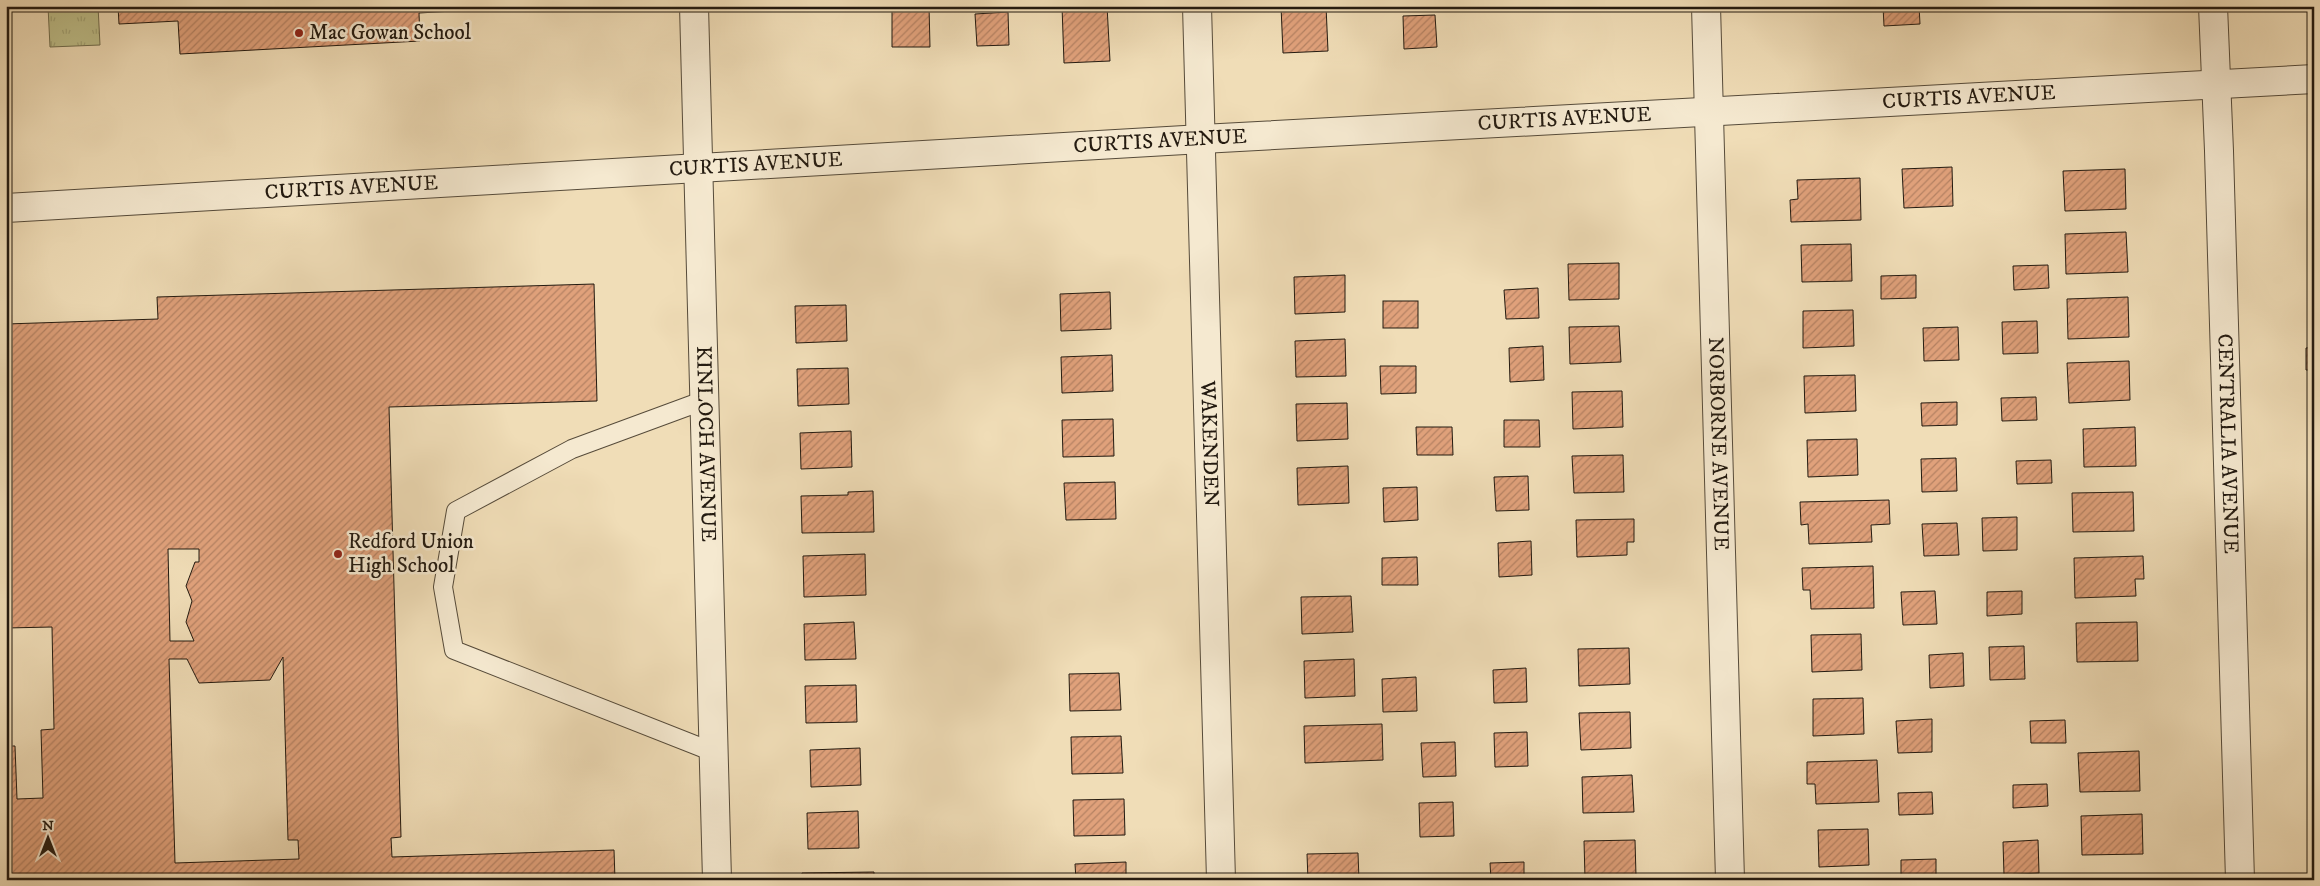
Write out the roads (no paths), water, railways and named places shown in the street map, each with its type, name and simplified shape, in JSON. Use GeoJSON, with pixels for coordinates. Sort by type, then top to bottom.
{"type":"FeatureCollection","features":[{"type":"Feature","properties":{"kind":"street","name":"KINLOCH AVENUE"},"geometry":{"type":"LineString","coordinates":[[694,6],[717,880]]}},
{"type":"Feature","properties":{"kind":"street","name":"WAKENDEN"},"geometry":{"type":"LineString","coordinates":[[1197,6],[1221,880]]}},
{"type":"Feature","properties":{"kind":"street","name":"NORBORNE AVENUE"},"geometry":{"type":"LineString","coordinates":[[1706,6],[1730,880]]}},
{"type":"Feature","properties":{"kind":"street","name":"CENTRALIA AVENUE"},"geometry":{"type":"LineString","coordinates":[[2213,6],[2219,151],[2240,880]]}},
{"type":"Feature","properties":{"kind":"street","name":"CURTIS AVENUE"},"geometry":{"type":"LineString","coordinates":[[6,208],[1202,139],[2314,79]]}},
{"type":"Feature","properties":{"kind":"lane"},"geometry":{"type":"LineString","coordinates":[[705,400],[572,450],[456,511],[443,587],[454,650],[714,752]]}},
{"type":"Feature","properties":{"kind":"place","name":"Mac Gowan School"},"geometry":{"type":"Point","coordinates":[299,33]}},
{"type":"Feature","properties":{"kind":"place","name":"Redford Union High School"},"geometry":{"type":"Point","coordinates":[338,554]}}]}
